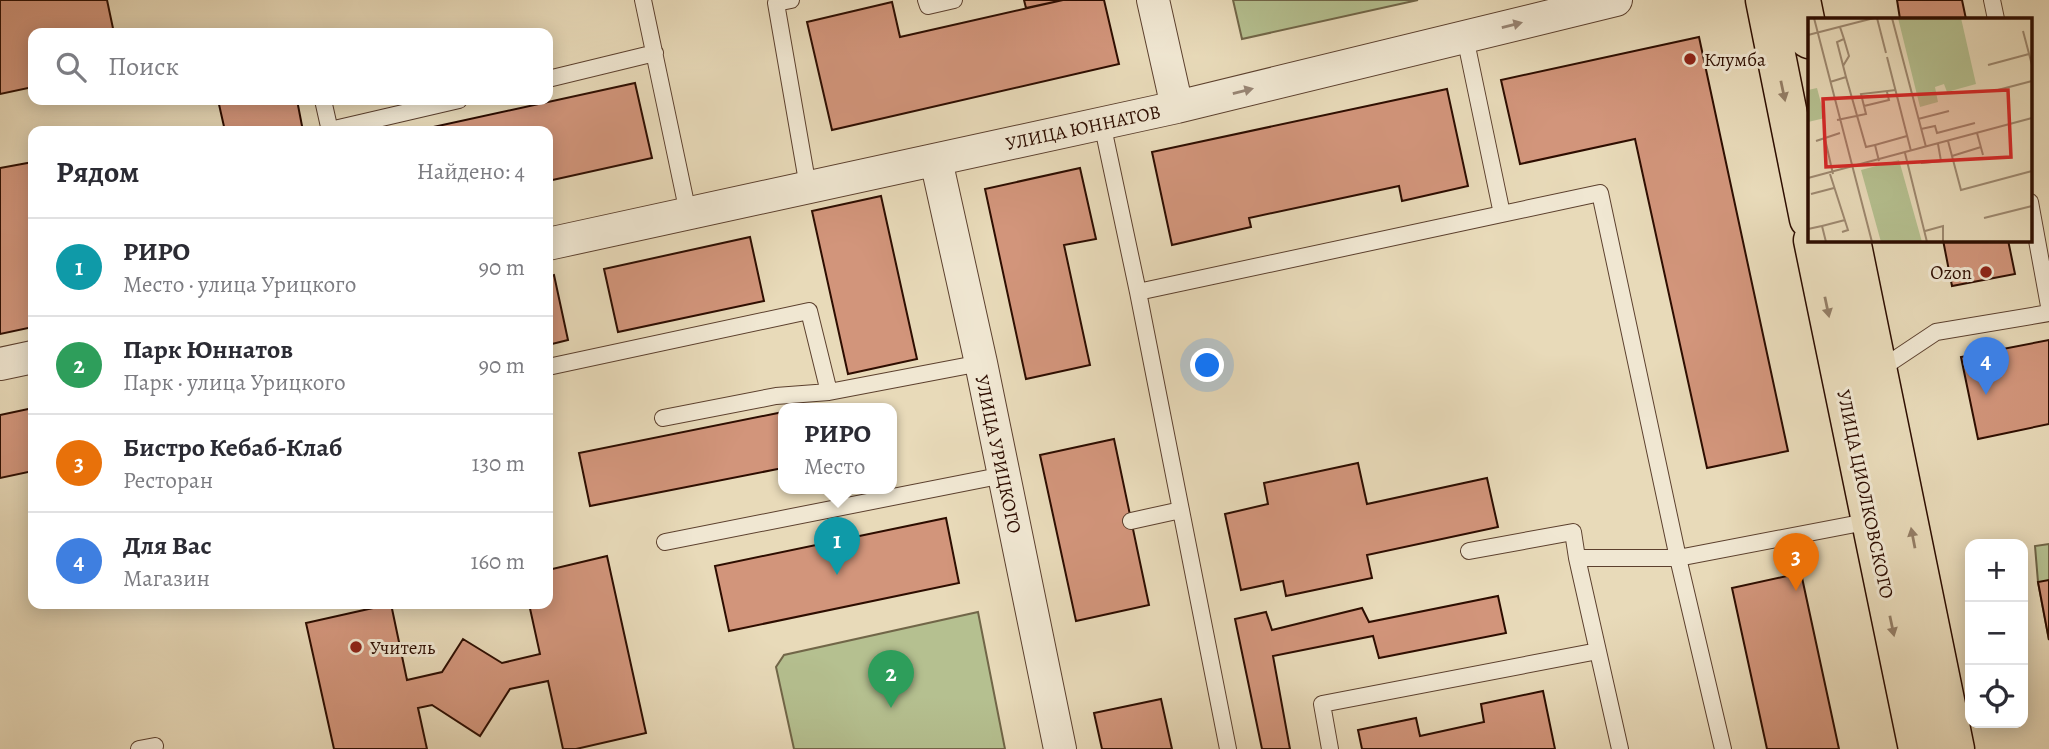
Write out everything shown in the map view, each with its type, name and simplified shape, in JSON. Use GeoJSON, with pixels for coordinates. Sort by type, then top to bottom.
{"type":"FeatureCollection","features":[{"type":"Feature","properties":{"kind":"main road"},"geometry":{"type":"LineString","coordinates":[[1765,0],[1808,214]]}},
{"type":"Feature","properties":{"kind":"main road"},"geometry":{"type":"LineString","coordinates":[[1801,0],[1808,34]]}},
{"type":"Feature","properties":{"kind":"main road","name":"УЛИЦА ЦИОЛКОВСКОГО"},"geometry":{"type":"LineString","coordinates":[[1814,242],[1918,749]]}},
{"type":"Feature","properties":{"kind":"main road","name":"УЛИЦА ЦИОЛКОВСКОГО"},"geometry":{"type":"LineString","coordinates":[[1851,242],[1955,749]]}},
{"type":"Feature","properties":{"kind":"street"},"geometry":{"type":"LineString","coordinates":[[1153,0],[1177,107]]}},
{"type":"Feature","properties":{"kind":"street","name":"УЛИЦА ЮННАТОВ"},"geometry":{"type":"LineString","coordinates":[[553,243],[1177,107],[1616,0]]}},
{"type":"Feature","properties":{"kind":"street","name":"УЛИЦА УРИЦКОГО"},"geometry":{"type":"LineString","coordinates":[[936,160],[981,363],[1060,749]]}},
{"type":"Feature","properties":{"kind":"street"},"geometry":{"type":"LineString","coordinates":[[0,364],[28,358]]}},
{"type":"Feature","properties":{"kind":"lane"},"geometry":{"type":"LineString","coordinates":[[643,0],[688,214]]}},
{"type":"Feature","properties":{"kind":"lane"},"geometry":{"type":"LineString","coordinates":[[926,0],[928,6],[954,0]]}},
{"type":"Feature","properties":{"kind":"lane"},"geometry":{"type":"LineString","coordinates":[[1992,0],[1996,18]]}},
{"type":"Feature","properties":{"kind":"lane"},"geometry":{"type":"LineString","coordinates":[[781,1],[808,187]]}},
{"type":"Feature","properties":{"kind":"lane"},"geometry":{"type":"LineString","coordinates":[[1465,37],[1502,214]]}},
{"type":"Feature","properties":{"kind":"lane"},"geometry":{"type":"LineString","coordinates":[[553,78],[655,53]]}},
{"type":"Feature","properties":{"kind":"lane"},"geometry":{"type":"LineString","coordinates":[[324,105],[329,126]]}},
{"type":"Feature","properties":{"kind":"lane"},"geometry":{"type":"LineString","coordinates":[[351,126],[438,105]]}},
{"type":"Feature","properties":{"kind":"lane"},"geometry":{"type":"LineString","coordinates":[[1102,123],[1228,749]]}},
{"type":"Feature","properties":{"kind":"lane"},"geometry":{"type":"LineString","coordinates":[[1138,292],[1600,193],[1678,558],[1723,749]]}},
{"type":"Feature","properties":{"kind":"lane"},"geometry":{"type":"LineString","coordinates":[[2032,213],[2049,306]]}},
{"type":"Feature","properties":{"kind":"lane"},"geometry":{"type":"LineString","coordinates":[[553,366],[809,312],[829,393]]}},
{"type":"Feature","properties":{"kind":"lane"},"geometry":{"type":"LineString","coordinates":[[1878,370],[1936,332],[2049,313]]}},
{"type":"Feature","properties":{"kind":"lane"},"geometry":{"type":"LineString","coordinates":[[663,418],[776,396],[829,393],[981,363]]}},
{"type":"Feature","properties":{"kind":"lane"},"geometry":{"type":"LineString","coordinates":[[666,542],[1004,475]]}},
{"type":"Feature","properties":{"kind":"lane"},"geometry":{"type":"LineString","coordinates":[[1131,521],[1181,510]]}},
{"type":"Feature","properties":{"kind":"lane"},"geometry":{"type":"LineString","coordinates":[[1577,558],[1678,558],[1871,521]]}},
{"type":"Feature","properties":{"kind":"lane"},"geometry":{"type":"LineString","coordinates":[[1469,551],[1573,532],[1620,749]]}},
{"type":"Feature","properties":{"kind":"lane"},"geometry":{"type":"LineString","coordinates":[[1330,749],[1322,704],[1598,651]]}},
{"type":"Feature","properties":{"kind":"green space"},"geometry":{"type":"Polygon","coordinates":[[[1233,0],[1418,0],[1242,39],[1233,0]]]}},
{"type":"Feature","properties":{"kind":"green space"},"geometry":{"type":"Polygon","coordinates":[[[2049,544],[2049,640],[2038,582],[2035,546],[2049,544]]]}},
{"type":"Feature","properties":{"kind":"green space"},"geometry":{"type":"Polygon","coordinates":[[[978,612],[1005,749],[794,749],[776,667],[784,655],[978,612]]]}},
{"type":"Feature","properties":{"kind":"building"},"geometry":{"type":"Polygon","coordinates":[[[0,0],[107,0],[113,28],[28,28],[28,88],[0,94],[0,0]]]}},
{"type":"Feature","properties":{"kind":"building"},"geometry":{"type":"Polygon","coordinates":[[[1024,0],[1063,0],[1026,8],[1024,0]]]}},
{"type":"Feature","properties":{"kind":"building"},"geometry":{"type":"Polygon","coordinates":[[[1063,0],[1104,0],[1119,64],[832,130],[807,22],[892,2],[900,37],[1063,0]]]}},
{"type":"Feature","properties":{"kind":"building"},"geometry":{"type":"Polygon","coordinates":[[[1897,0],[1962,0],[1966,18],[1900,18],[1897,0]]]}},
{"type":"Feature","properties":{"kind":"building"},"geometry":{"type":"Polygon","coordinates":[[[1699,37],[1788,451],[1707,468],[1635,139],[1520,164],[1501,80],[1699,37]]]}},
{"type":"Feature","properties":{"kind":"building"},"geometry":{"type":"Polygon","coordinates":[[[635,83],[652,158],[553,180],[553,126],[438,126],[534,105],[553,105],[553,101],[635,83]]]}},
{"type":"Feature","properties":{"kind":"building"},"geometry":{"type":"Polygon","coordinates":[[[1447,89],[1468,186],[1402,201],[1399,186],[1249,218],[1251,227],[1172,245],[1152,152],[1447,89]]]}},
{"type":"Feature","properties":{"kind":"building"},"geometry":{"type":"Polygon","coordinates":[[[219,105],[298,105],[302,126],[224,126],[219,105]]]}},
{"type":"Feature","properties":{"kind":"building"},"geometry":{"type":"Polygon","coordinates":[[[28,163],[28,328],[0,334],[0,168],[28,163]]]}},
{"type":"Feature","properties":{"kind":"building"},"geometry":{"type":"Polygon","coordinates":[[[1080,168],[1096,239],[1064,245],[1090,365],[1026,379],[985,189],[1080,168]]]}},
{"type":"Feature","properties":{"kind":"building"},"geometry":{"type":"Polygon","coordinates":[[[881,196],[917,359],[848,374],[812,211],[881,196]]]}},
{"type":"Feature","properties":{"kind":"building"},"geometry":{"type":"Polygon","coordinates":[[[750,237],[764,301],[618,332],[604,269],[750,237]]]}},
{"type":"Feature","properties":{"kind":"building"},"geometry":{"type":"Polygon","coordinates":[[[1943,242],[2008,242],[2015,274],[1952,286],[1943,242]]]}},
{"type":"Feature","properties":{"kind":"building"},"geometry":{"type":"Polygon","coordinates":[[[553,275],[568,340],[553,344],[553,275]]]}},
{"type":"Feature","properties":{"kind":"building"},"geometry":{"type":"Polygon","coordinates":[[[2049,340],[2049,424],[1978,439],[1961,357],[2049,340]]]}},
{"type":"Feature","properties":{"kind":"building"},"geometry":{"type":"Polygon","coordinates":[[[28,409],[28,472],[0,478],[0,415],[28,409]]]}},
{"type":"Feature","properties":{"kind":"building"},"geometry":{"type":"Polygon","coordinates":[[[778,413],[778,469],[590,506],[579,453],[778,413]]]}},
{"type":"Feature","properties":{"kind":"building"},"geometry":{"type":"Polygon","coordinates":[[[1114,439],[1149,605],[1076,621],[1040,455],[1114,439]]]}},
{"type":"Feature","properties":{"kind":"building"},"geometry":{"type":"Polygon","coordinates":[[[1358,463],[1367,504],[1487,478],[1498,527],[1367,555],[1372,578],[1286,596],[1283,581],[1241,590],[1225,514],[1268,504],[1264,483],[1358,463]]]}},
{"type":"Feature","properties":{"kind":"building"},"geometry":{"type":"Polygon","coordinates":[[[946,518],[959,583],[729,631],[715,566],[946,518]]]}},
{"type":"Feature","properties":{"kind":"building","name":"Учитель"},"geometry":{"type":"Polygon","coordinates":[[[607,556],[646,733],[576,749],[563,749],[548,681],[510,689],[480,736],[432,705],[418,708],[427,749],[334,749],[306,623],[369,609],[392,609],[407,680],[442,672],[463,639],[502,663],[540,654],[530,609],[553,609],[553,569],[607,556]]]}},
{"type":"Feature","properties":{"kind":"building"},"geometry":{"type":"Polygon","coordinates":[[[1801,573],[1839,749],[1767,749],[1732,588],[1801,573]]]}},
{"type":"Feature","properties":{"kind":"building"},"geometry":{"type":"Polygon","coordinates":[[[2049,580],[2049,640],[2038,582],[2049,580]]]}},
{"type":"Feature","properties":{"kind":"building"},"geometry":{"type":"Polygon","coordinates":[[[1498,596],[1506,633],[1379,658],[1373,636],[1273,656],[1290,749],[1262,749],[1235,619],[1266,612],[1272,630],[1362,608],[1369,622],[1498,596]]]}},
{"type":"Feature","properties":{"kind":"building"},"geometry":{"type":"Polygon","coordinates":[[[1543,691],[1555,749],[1362,749],[1358,730],[1416,718],[1420,736],[1484,722],[1481,704],[1543,691]]]}},
{"type":"Feature","properties":{"kind":"building"},"geometry":{"type":"Polygon","coordinates":[[[1161,699],[1172,749],[1102,749],[1094,713],[1161,699]]]}},
{"type":"Feature","properties":{"kind":"place","name":"Клумба"},"geometry":{"type":"Point","coordinates":[1690,59]}},
{"type":"Feature","properties":{"kind":"place","name":"Ozon"},"geometry":{"type":"Point","coordinates":[1986,272]}},
{"type":"Feature","properties":{"kind":"place","name":"Для Вас"},"geometry":{"type":"Point","coordinates":[1986,395]}},
{"type":"Feature","properties":{"kind":"place","name":"РИРО"},"geometry":{"type":"Point","coordinates":[837,575]}},
{"type":"Feature","properties":{"kind":"place","name":"Бистро Кебаб-Клаб"},"geometry":{"type":"Point","coordinates":[1796,591]}},
{"type":"Feature","properties":{"kind":"place","name":"Учитель"},"geometry":{"type":"Point","coordinates":[356,647]}},
{"type":"Feature","properties":{"kind":"place","name":"Парк Юннатов"},"geometry":{"type":"Point","coordinates":[891,708]}}]}
